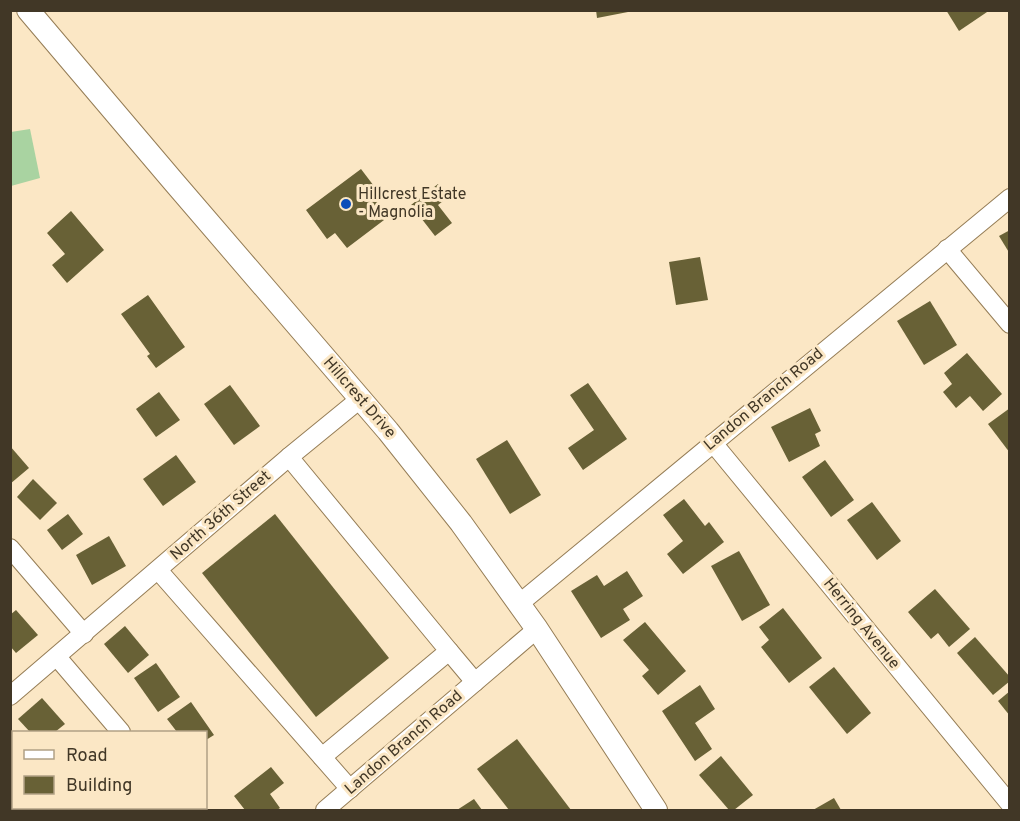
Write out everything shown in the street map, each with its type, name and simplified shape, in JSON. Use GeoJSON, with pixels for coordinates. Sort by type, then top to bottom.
{"type":"FeatureCollection","features":[{"type":"Feature","properties":{"kind":"main road","name":"Hillcrest Drive"},"geometry":{"type":"LineString","coordinates":[[28,10],[388,431],[461,523],[537,629],[656,810]]}},
{"type":"Feature","properties":{"kind":"street","name":"Landon Branch Road"},"geometry":{"type":"LineString","coordinates":[[519,603],[1010,198]]}},
{"type":"Feature","properties":{"kind":"street"},"geometry":{"type":"LineString","coordinates":[[948,249],[1010,324]]}},
{"type":"Feature","properties":{"kind":"street","name":"North 36th Street"},"geometry":{"type":"LineString","coordinates":[[57,657],[289,457],[360,399]]}},
{"type":"Feature","properties":{"kind":"street","name":"Herring Avenue"},"geometry":{"type":"LineString","coordinates":[[712,443],[1010,804]]}},
{"type":"Feature","properties":{"kind":"street"},"geometry":{"type":"LineString","coordinates":[[289,457],[475,682]]}},
{"type":"Feature","properties":{"kind":"street"},"geometry":{"type":"LineString","coordinates":[[10,548],[84,634]]}},
{"type":"Feature","properties":{"kind":"street"},"geometry":{"type":"LineString","coordinates":[[158,570],[350,789]]}},
{"type":"Feature","properties":{"kind":"street","name":"Landon Branch Road"},"geometry":{"type":"LineString","coordinates":[[325,810],[537,629]]}},
{"type":"Feature","properties":{"kind":"street"},"geometry":{"type":"LineString","coordinates":[[322,757],[449,651]]}},
{"type":"Feature","properties":{"kind":"street"},"geometry":{"type":"LineString","coordinates":[[10,696],[57,657],[120,731]]}},
{"type":"Feature","properties":{"kind":"green space"},"geometry":{"type":"Polygon","coordinates":[[[30,129],[40,178],[11,186],[11,132],[30,129]]]}},
{"type":"Feature","properties":{"kind":"building"},"geometry":{"type":"Polygon","coordinates":[[[596,10],[628,10],[628,12],[597,18],[596,10]]]}},
{"type":"Feature","properties":{"kind":"building"},"geometry":{"type":"Polygon","coordinates":[[[946,10],[990,10],[959,31],[946,10]]]}},
{"type":"Feature","properties":{"kind":"building","name":"Hillcrest Estate - Magnolia"},"geometry":{"type":"Polygon","coordinates":[[[361,169],[380,194],[374,198],[388,217],[347,248],[335,233],[327,239],[306,210],[361,169]]]}},
{"type":"Feature","properties":{"kind":"building"},"geometry":{"type":"Polygon","coordinates":[[[438,184],[448,197],[438,205],[452,223],[435,236],[411,205],[438,184]]]}},
{"type":"Feature","properties":{"kind":"building"},"geometry":{"type":"Polygon","coordinates":[[[71,211],[104,250],[67,283],[52,265],[65,254],[47,233],[71,211]]]}},
{"type":"Feature","properties":{"kind":"building"},"geometry":{"type":"Polygon","coordinates":[[[1010,230],[1010,254],[999,236],[1010,230]]]}},
{"type":"Feature","properties":{"kind":"building"},"geometry":{"type":"Polygon","coordinates":[[[700,257],[708,300],[676,305],[669,262],[700,257]]]}},
{"type":"Feature","properties":{"kind":"building"},"geometry":{"type":"Polygon","coordinates":[[[148,295],[185,347],[156,368],[147,356],[150,354],[121,314],[148,295]]]}},
{"type":"Feature","properties":{"kind":"building"},"geometry":{"type":"Polygon","coordinates":[[[930,301],[957,345],[924,365],[897,321],[930,301]]]}},
{"type":"Feature","properties":{"kind":"building"},"geometry":{"type":"Polygon","coordinates":[[[967,353],[1002,394],[983,411],[970,396],[956,408],[943,392],[952,384],[944,373],[967,353]]]}},
{"type":"Feature","properties":{"kind":"building"},"geometry":{"type":"Polygon","coordinates":[[[588,383],[627,439],[583,470],[568,448],[594,430],[570,395],[588,383]]]}},
{"type":"Feature","properties":{"kind":"building"},"geometry":{"type":"Polygon","coordinates":[[[230,385],[260,426],[234,445],[204,404],[230,385]]]}},
{"type":"Feature","properties":{"kind":"building"},"geometry":{"type":"Polygon","coordinates":[[[159,392],[180,420],[156,437],[136,409],[159,392]]]}},
{"type":"Feature","properties":{"kind":"building"},"geometry":{"type":"Polygon","coordinates":[[[810,408],[821,431],[815,434],[820,446],[789,462],[771,427],[810,408]]]}},
{"type":"Feature","properties":{"kind":"building"},"geometry":{"type":"Polygon","coordinates":[[[1010,408],[1010,453],[988,424],[1010,408]]]}},
{"type":"Feature","properties":{"kind":"building"},"geometry":{"type":"Polygon","coordinates":[[[507,440],[541,495],[510,514],[476,459],[507,440]]]}},
{"type":"Feature","properties":{"kind":"building"},"geometry":{"type":"Polygon","coordinates":[[[10,446],[29,468],[10,484],[10,446]]]}},
{"type":"Feature","properties":{"kind":"building"},"geometry":{"type":"Polygon","coordinates":[[[176,455],[196,482],[163,506],[143,479],[176,455]]]}},
{"type":"Feature","properties":{"kind":"building"},"geometry":{"type":"Polygon","coordinates":[[[825,460],[854,500],[831,517],[802,477],[825,460]]]}},
{"type":"Feature","properties":{"kind":"building"},"geometry":{"type":"Polygon","coordinates":[[[33,479],[57,503],[40,520],[17,497],[33,479]]]}},
{"type":"Feature","properties":{"kind":"building"},"geometry":{"type":"Polygon","coordinates":[[[684,499],[705,526],[709,522],[724,542],[683,574],[667,554],[683,541],[663,515],[684,499]]]}},
{"type":"Feature","properties":{"kind":"building"},"geometry":{"type":"Polygon","coordinates":[[[872,502],[901,541],[877,560],[847,520],[872,502]]]}},
{"type":"Feature","properties":{"kind":"building"},"geometry":{"type":"Polygon","coordinates":[[[68,514],[83,534],[62,550],[47,530],[68,514]]]}},
{"type":"Feature","properties":{"kind":"building"},"geometry":{"type":"Polygon","coordinates":[[[275,514],[389,658],[316,717],[202,573],[275,514]]]}},
{"type":"Feature","properties":{"kind":"building"},"geometry":{"type":"Polygon","coordinates":[[[109,536],[126,566],[92,585],[76,555],[109,536]]]}},
{"type":"Feature","properties":{"kind":"building"},"geometry":{"type":"Polygon","coordinates":[[[739,551],[770,605],[742,621],[711,566],[739,551]]]}},
{"type":"Feature","properties":{"kind":"building"},"geometry":{"type":"Polygon","coordinates":[[[627,571],[643,596],[623,609],[630,620],[601,638],[571,591],[597,575],[604,586],[627,571]]]}},
{"type":"Feature","properties":{"kind":"building"},"geometry":{"type":"Polygon","coordinates":[[[935,589],[970,629],[949,647],[938,633],[931,639],[908,612],[935,589]]]}},
{"type":"Feature","properties":{"kind":"building"},"geometry":{"type":"Polygon","coordinates":[[[783,608],[822,658],[789,683],[761,647],[769,640],[759,627],[783,608]]]}},
{"type":"Feature","properties":{"kind":"building"},"geometry":{"type":"Polygon","coordinates":[[[16,610],[38,635],[16,653],[10,646],[10,615],[16,610]]]}},
{"type":"Feature","properties":{"kind":"building"},"geometry":{"type":"Polygon","coordinates":[[[645,622],[686,671],[658,695],[642,676],[649,670],[623,640],[645,622]]]}},
{"type":"Feature","properties":{"kind":"building"},"geometry":{"type":"Polygon","coordinates":[[[125,626],[149,655],[128,673],[104,644],[125,626]]]}},
{"type":"Feature","properties":{"kind":"building"},"geometry":{"type":"Polygon","coordinates":[[[975,637],[1010,677],[1010,681],[993,695],[957,653],[975,637]]]}},
{"type":"Feature","properties":{"kind":"building"},"geometry":{"type":"Polygon","coordinates":[[[156,663],[180,697],[158,712],[134,678],[156,663]]]}},
{"type":"Feature","properties":{"kind":"building"},"geometry":{"type":"Polygon","coordinates":[[[834,667],[871,713],[847,734],[809,687],[834,667]]]}},
{"type":"Feature","properties":{"kind":"building"},"geometry":{"type":"Polygon","coordinates":[[[700,685],[715,709],[695,723],[712,749],[695,761],[662,711],[700,685]]]}},
{"type":"Feature","properties":{"kind":"building"},"geometry":{"type":"Polygon","coordinates":[[[1010,691],[1010,716],[998,701],[1010,691]]]}},
{"type":"Feature","properties":{"kind":"building"},"geometry":{"type":"Polygon","coordinates":[[[42,698],[65,724],[56,731],[29,731],[18,719],[42,698]]]}},
{"type":"Feature","properties":{"kind":"building"},"geometry":{"type":"Polygon","coordinates":[[[191,702],[214,735],[207,739],[207,731],[176,731],[167,719],[191,702]]]}},
{"type":"Feature","properties":{"kind":"building"},"geometry":{"type":"Polygon","coordinates":[[[517,739],[571,810],[509,810],[477,769],[517,739]]]}},
{"type":"Feature","properties":{"kind":"building"},"geometry":{"type":"Polygon","coordinates":[[[721,756],[753,795],[734,810],[729,810],[699,775],[721,756]]]}},
{"type":"Feature","properties":{"kind":"building"},"geometry":{"type":"Polygon","coordinates":[[[271,767],[284,783],[270,794],[280,808],[277,810],[245,810],[234,796],[271,767]]]}},
{"type":"Feature","properties":{"kind":"building"},"geometry":{"type":"Polygon","coordinates":[[[834,798],[841,810],[813,810],[834,798]]]}},
{"type":"Feature","properties":{"kind":"building"},"geometry":{"type":"Polygon","coordinates":[[[474,799],[482,810],[457,810],[474,799]]]}},
{"type":"Feature","properties":{"kind":"building"},"geometry":{"type":"Polygon","coordinates":[[[99,809],[126,809],[124,810],[99,809]]]}},
{"type":"Feature","properties":{"kind":"place","name":"Hillcrest Estate - Magnolia"},"geometry":{"type":"Point","coordinates":[346,204]}}]}
